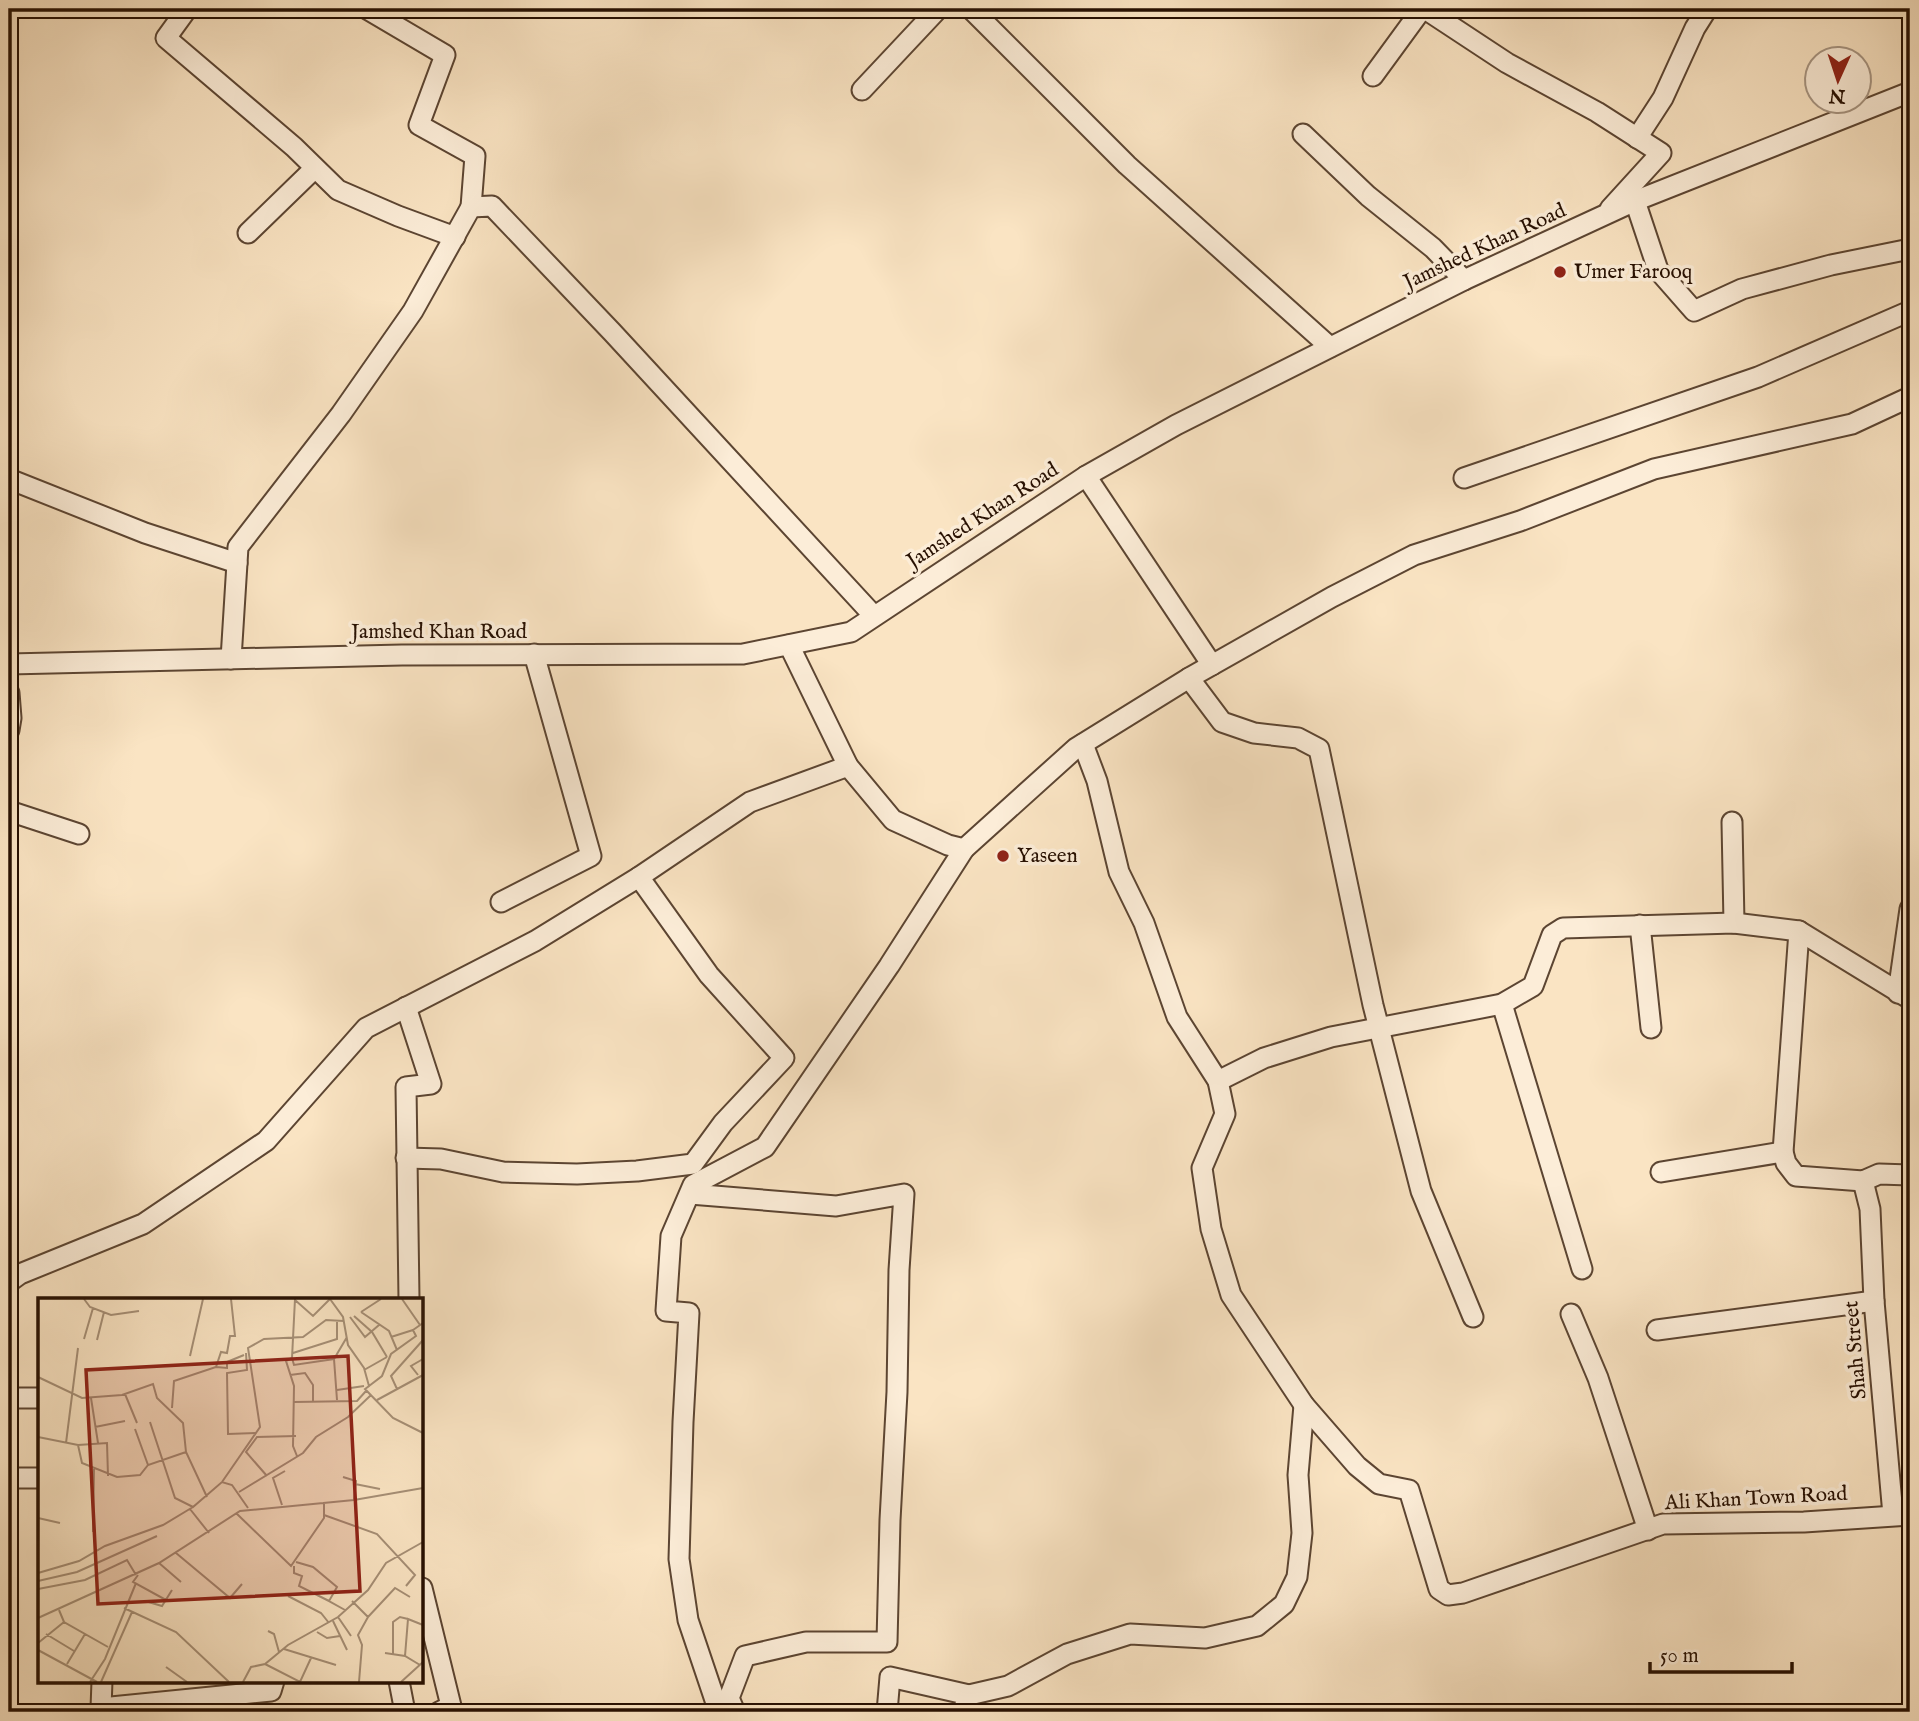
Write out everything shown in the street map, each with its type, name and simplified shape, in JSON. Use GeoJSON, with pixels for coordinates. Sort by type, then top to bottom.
{"type":"FeatureCollection","features":[{"type":"Feature","properties":{"kind":"street"},"geometry":{"type":"LineString","coordinates":[[187,9],[166,38],[338,190],[455,237]]}},
{"type":"Feature","properties":{"kind":"street"},"geometry":{"type":"LineString","coordinates":[[231,659],[238,547],[341,414],[405,323],[471,207],[475,156],[419,125],[445,55],[367,9]]}},
{"type":"Feature","properties":{"kind":"street"},"geometry":{"type":"LineString","coordinates":[[862,90],[938,9]]}},
{"type":"Feature","properties":{"kind":"street"},"geometry":{"type":"LineString","coordinates":[[971,9],[1127,165],[1330,348]]}},
{"type":"Feature","properties":{"kind":"street"},"geometry":{"type":"LineString","coordinates":[[1373,76],[1424,9],[1507,63],[1597,112],[1661,153],[1601,218]]}},
{"type":"Feature","properties":{"kind":"street"},"geometry":{"type":"LineString","coordinates":[[1637,138],[1663,98],[1695,28],[1707,9]]}},
{"type":"Feature","properties":{"kind":"street","name":"Jamshed Khan Road"},"geometry":{"type":"LineString","coordinates":[[9,664],[534,654],[743,654],[851,632],[1087,476],[1176,425],[1464,280],[1635,201],[1910,92]]}},
{"type":"Feature","properties":{"kind":"street"},"geometry":{"type":"LineString","coordinates":[[1303,134],[1368,196],[1433,248],[1464,280]]}},
{"type":"Feature","properties":{"kind":"street"},"geometry":{"type":"LineString","coordinates":[[248,233],[315,168]]}},
{"type":"Feature","properties":{"kind":"street"},"geometry":{"type":"LineString","coordinates":[[1635,201],[1658,270],[1694,311],[1742,289],[1831,265],[1910,249]]}},
{"type":"Feature","properties":{"kind":"street"},"geometry":{"type":"LineString","coordinates":[[471,207],[492,206],[612,331],[874,616]]}},
{"type":"Feature","properties":{"kind":"street"},"geometry":{"type":"LineString","coordinates":[[1464,478],[1758,377],[1910,311]]}},
{"type":"Feature","properties":{"kind":"street"},"geometry":{"type":"LineString","coordinates":[[719,1712],[688,1620],[679,1559],[689,1313],[666,1311],[671,1236],[693,1185],[765,1147],[889,966],[964,849],[1083,744],[1189,678],[1332,597],[1414,555],[1520,522],[1654,469],[1852,424],[1910,397]]}},
{"type":"Feature","properties":{"kind":"street"},"geometry":{"type":"LineString","coordinates":[[1087,476],[1212,665]]}},
{"type":"Feature","properties":{"kind":"street"},"geometry":{"type":"LineString","coordinates":[[9,479],[145,533],[237,563]]}},
{"type":"Feature","properties":{"kind":"street"},"geometry":{"type":"LineString","coordinates":[[789,645],[848,766],[893,820],[948,845],[964,849]]}},
{"type":"Feature","properties":{"kind":"street"},"geometry":{"type":"LineString","coordinates":[[501,902],[591,856],[534,654]]}},
{"type":"Feature","properties":{"kind":"street"},"geometry":{"type":"LineString","coordinates":[[1189,678],[1222,722],[1254,733],[1298,738],[1319,749],[1356,929],[1421,1191],[1473,1317]]}},
{"type":"Feature","properties":{"kind":"street"},"geometry":{"type":"LineString","coordinates":[[9,693],[9,730]]}},
{"type":"Feature","properties":{"kind":"street"},"geometry":{"type":"LineString","coordinates":[[887,1712],[890,1677],[965,1703],[1008,1686],[1067,1654],[1130,1634],[1205,1637],[1257,1626],[1284,1604],[1297,1577],[1302,1534],[1298,1475],[1304,1405],[1231,1295],[1211,1229],[1202,1168],[1225,1114],[1218,1082],[1177,1017],[1144,923],[1119,872],[1097,781],[1083,744]]}},
{"type":"Feature","properties":{"kind":"street"},"geometry":{"type":"LineString","coordinates":[[9,1282],[20,1274],[143,1224],[266,1141],[366,1028],[535,941],[639,877],[750,802],[848,766]]}},
{"type":"Feature","properties":{"kind":"street"},"geometry":{"type":"LineString","coordinates":[[9,811],[79,834]]}},
{"type":"Feature","properties":{"kind":"street"},"geometry":{"type":"LineString","coordinates":[[1732,822],[1734,923]]}},
{"type":"Feature","properties":{"kind":"street"},"geometry":{"type":"LineString","coordinates":[[406,1158],[441,1159],[503,1172],[577,1174],[637,1171],[693,1164],[723,1123],[784,1058],[709,975],[639,877]]}},
{"type":"Feature","properties":{"kind":"street"},"geometry":{"type":"LineString","coordinates":[[1218,1082],[1264,1058],[1331,1037],[1502,1004],[1533,986],[1552,935],[1563,928],[1734,923],[1799,931],[1904,996],[1910,909]]}},
{"type":"Feature","properties":{"kind":"street"},"geometry":{"type":"LineString","coordinates":[[1640,925],[1651,1028]]}},
{"type":"Feature","properties":{"kind":"street"},"geometry":{"type":"LineString","coordinates":[[1799,931],[1783,1152],[1786,1163],[1796,1176],[1863,1181],[1878,1174],[1910,1175]]}},
{"type":"Feature","properties":{"kind":"street"},"geometry":{"type":"LineString","coordinates":[[1502,1004],[1582,1269]]}},
{"type":"Feature","properties":{"kind":"street"},"geometry":{"type":"LineString","coordinates":[[405,1007],[432,1084],[406,1087],[409,1298]]}},
{"type":"Feature","properties":{"kind":"street"},"geometry":{"type":"LineString","coordinates":[[1661,1172],[1783,1152]]}},
{"type":"Feature","properties":{"kind":"street","name":"Shah Street"},"geometry":{"type":"LineString","coordinates":[[1863,1181],[1870,1209],[1874,1301],[1902,1515]]}},
{"type":"Feature","properties":{"kind":"street"},"geometry":{"type":"LineString","coordinates":[[690,1194],[836,1206],[904,1194],[899,1270],[887,1642],[806,1642],[745,1656],[729,1698],[735,1712]]}},
{"type":"Feature","properties":{"kind":"street"},"geometry":{"type":"LineString","coordinates":[[1657,1330],[1874,1301]]}},
{"type":"Feature","properties":{"kind":"street"},"geometry":{"type":"LineString","coordinates":[[1571,1314],[1598,1378],[1648,1530]]}},
{"type":"Feature","properties":{"kind":"street"},"geometry":{"type":"LineString","coordinates":[[9,1398],[38,1398]]}},
{"type":"Feature","properties":{"kind":"street","name":"Ali Khan Town Road"},"geometry":{"type":"LineString","coordinates":[[1304,1405],[1357,1466],[1379,1484],[1409,1490],[1439,1589],[1448,1595],[1463,1593],[1663,1524],[1804,1522],[1902,1515]]}},
{"type":"Feature","properties":{"kind":"street"},"geometry":{"type":"LineString","coordinates":[[9,1478],[38,1478]]}},
{"type":"Feature","properties":{"kind":"street"},"geometry":{"type":"LineString","coordinates":[[424,1605],[451,1706],[439,1712]]}},
{"type":"Feature","properties":{"kind":"street"},"geometry":{"type":"LineString","coordinates":[[102,1682],[100,1710],[271,1691],[274,1682]]}},
{"type":"Feature","properties":{"kind":"street"},"geometry":{"type":"LineString","coordinates":[[399,1682],[405,1712]]}},
{"type":"Feature","properties":{"kind":"place","name":"Umer Farooq"},"geometry":{"type":"Point","coordinates":[1560,272]}},
{"type":"Feature","properties":{"kind":"place","name":"Yaseen"},"geometry":{"type":"Point","coordinates":[1003,856]}}]}
